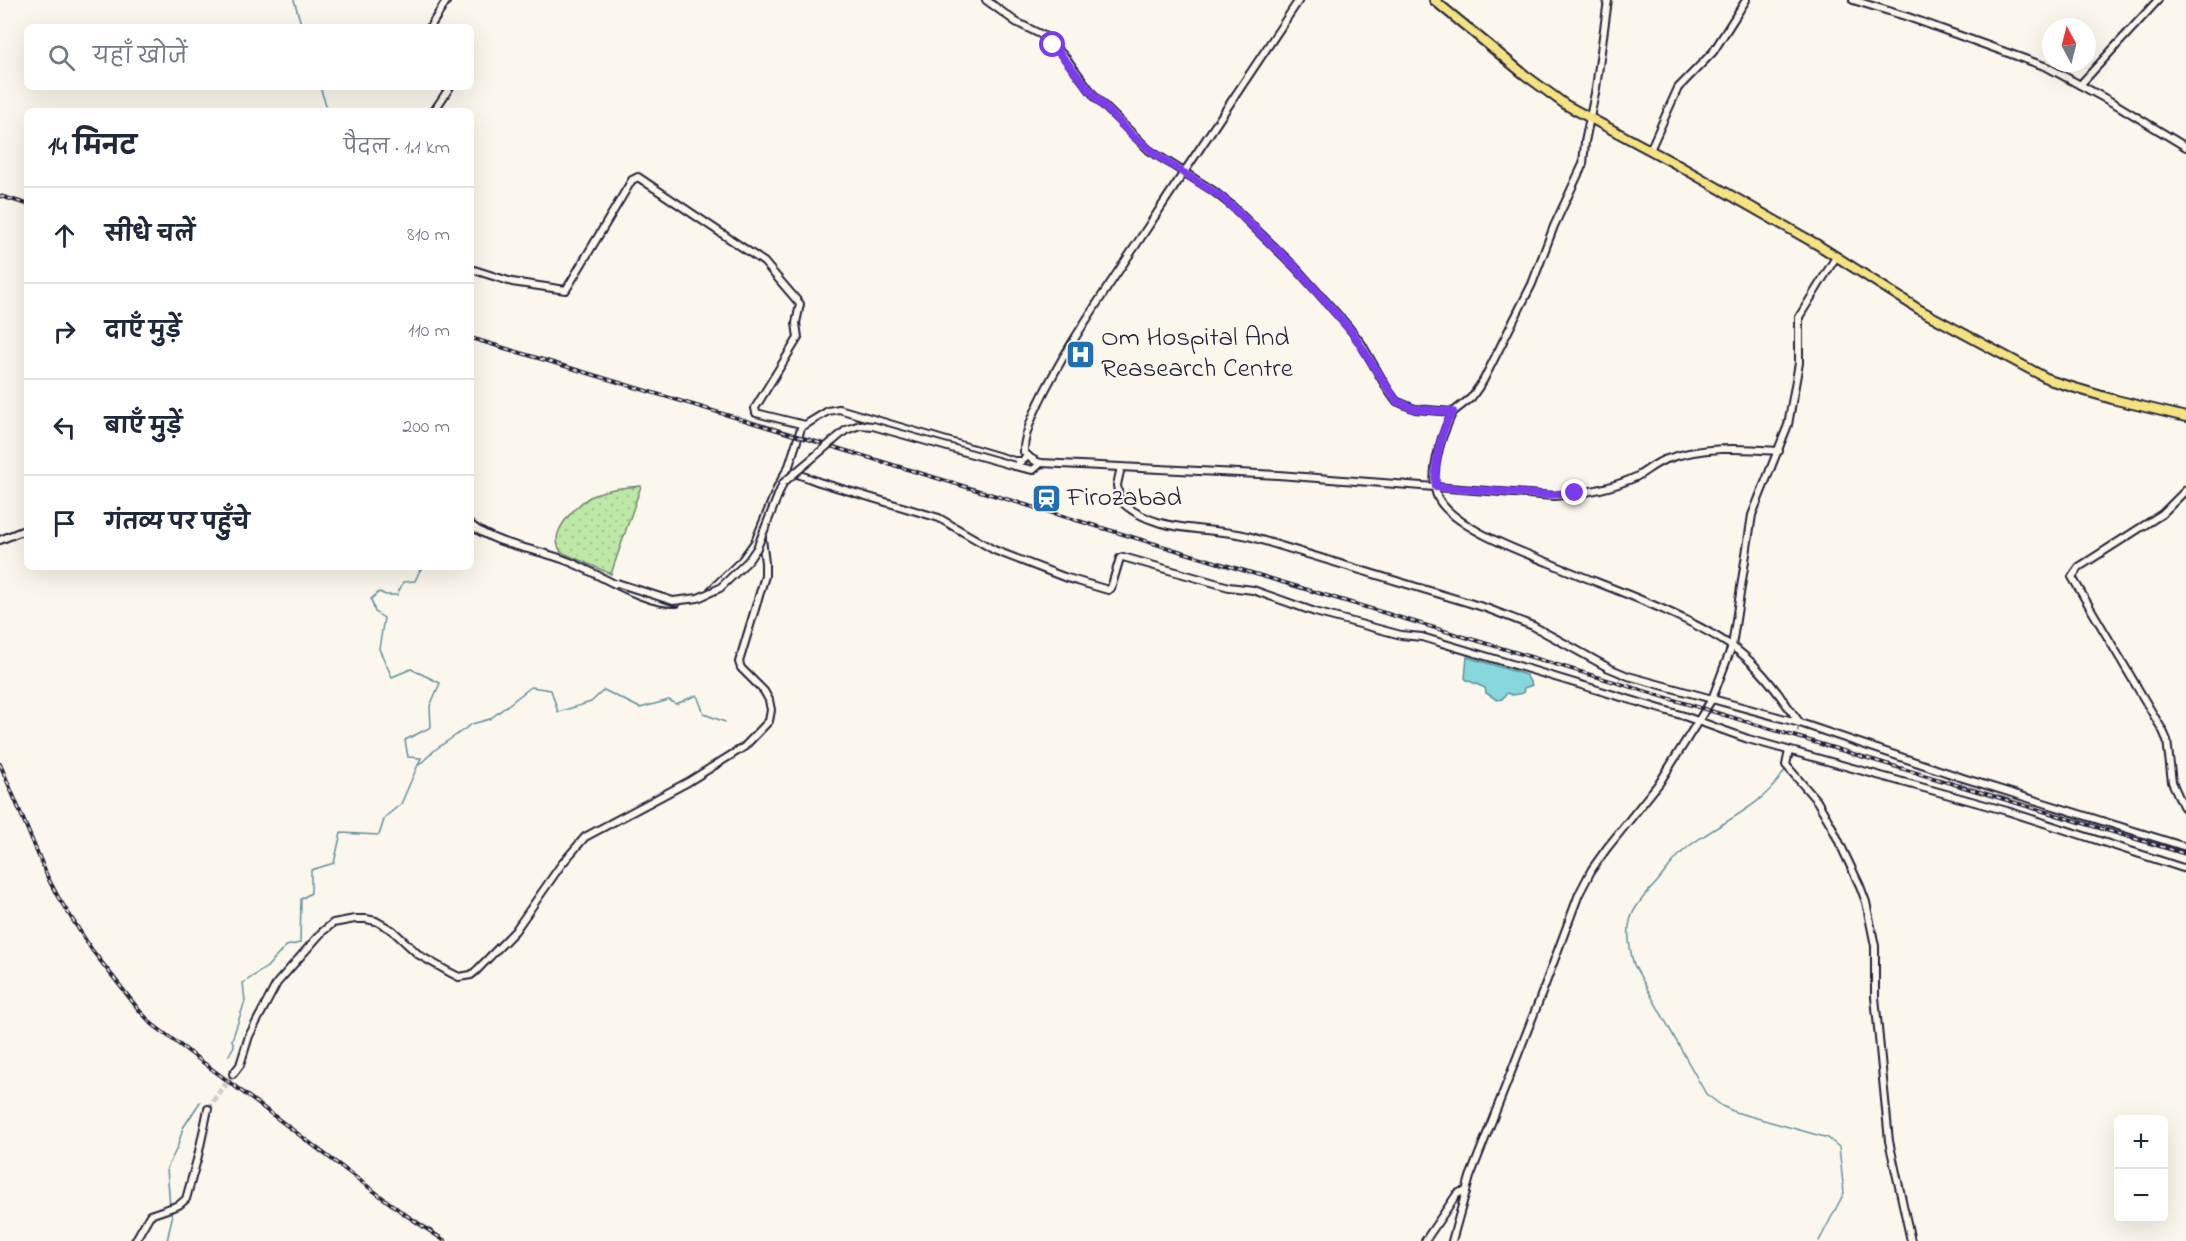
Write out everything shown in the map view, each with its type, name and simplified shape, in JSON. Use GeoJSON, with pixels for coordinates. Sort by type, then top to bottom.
{"type":"FeatureCollection","features":[{"type":"Feature","properties":{"kind":"main road"},"geometry":{"type":"LineString","coordinates":[[1434,0],[1525,75],[1566,105],[1650,150],[1836,257],[1920,310],[2052,381],[2112,399],[2186,417]]}},
{"type":"Feature","properties":{"kind":"street"},"geometry":{"type":"LineString","coordinates":[[431,24],[447,0]]}},
{"type":"Feature","properties":{"kind":"street"},"geometry":{"type":"LineString","coordinates":[[986,0],[1016,22],[1044,36],[1065,57],[1096,98],[1133,136],[1159,157],[1223,198],[1295,267],[1352,332],[1396,401],[1414,409],[1453,412]]}},
{"type":"Feature","properties":{"kind":"street"},"geometry":{"type":"LineString","coordinates":[[1299,0],[1096,306],[1050,382],[1024,444],[1024,452],[1032,461],[1563,495],[1631,479],[1665,460],[1709,450],[1732,448],[1779,451]]}},
{"type":"Feature","properties":{"kind":"street"},"geometry":{"type":"LineString","coordinates":[[1608,0],[1583,164],[1554,226],[1532,284],[1479,387],[1471,398],[1453,412],[1446,427],[1436,467],[1437,495],[1443,505],[1463,523],[1523,552],[1656,608],[1731,646],[1758,667],[1800,723]]}},
{"type":"Feature","properties":{"kind":"street"},"geometry":{"type":"LineString","coordinates":[[1650,150],[1678,87],[1713,52],[1746,0]]}},
{"type":"Feature","properties":{"kind":"street"},"geometry":{"type":"LineString","coordinates":[[1853,0],[1908,17],[2057,72],[2186,147]]}},
{"type":"Feature","properties":{"kind":"street"},"geometry":{"type":"LineString","coordinates":[[2080,85],[2158,0]]}},
{"type":"Feature","properties":{"kind":"street"},"geometry":{"type":"LineString","coordinates":[[436,108],[448,90]]}},
{"type":"Feature","properties":{"kind":"street"},"geometry":{"type":"LineString","coordinates":[[474,269],[512,282],[560,291],[566,290],[632,180],[641,178],[764,262],[799,303],[796,323],[798,338],[755,410],[759,414],[802,425],[828,411],[839,409],[1014,461],[1022,461],[1028,456]]}},
{"type":"Feature","properties":{"kind":"street"},"geometry":{"type":"LineString","coordinates":[[1452,1241],[1466,1192],[1579,894],[1592,869],[1660,782],[1712,699],[1731,646],[1752,515],[1788,424],[1798,370],[1799,317],[1836,257]]}},
{"type":"Feature","properties":{"kind":"street"},"geometry":{"type":"LineString","coordinates":[[609,580],[655,599],[672,603],[703,594],[718,586],[750,549],[761,530],[778,486],[787,470],[802,425]]}},
{"type":"Feature","properties":{"kind":"street"},"geometry":{"type":"LineString","coordinates":[[474,527],[489,537],[563,559],[617,583],[673,601],[694,599],[720,588],[748,561],[757,548],[780,489],[786,480],[846,430],[855,426],[873,426],[1033,470],[1041,463]]}},
{"type":"Feature","properties":{"kind":"street"},"geometry":{"type":"LineString","coordinates":[[1121,467],[1117,485],[1119,499],[1133,511],[1150,519],[1175,526],[1227,531],[1248,536],[1486,608],[1540,630],[1619,673],[1800,723],[1974,782],[2186,847]]}},
{"type":"Feature","properties":{"kind":"street"},"geometry":{"type":"LineString","coordinates":[[787,470],[860,495],[939,518],[982,545],[1064,577],[1108,590],[1111,588],[1120,558],[1123,557],[1229,586],[1253,590],[1315,612],[1401,635],[1422,637],[1684,716],[1717,729],[1789,751],[2007,811],[2186,869]]}},
{"type":"Feature","properties":{"kind":"street"},"geometry":{"type":"LineString","coordinates":[[2186,490],[2162,514],[2079,567],[2072,577],[2163,731],[2172,782],[2183,807],[2186,808]]}},
{"type":"Feature","properties":{"kind":"street"},"geometry":{"type":"LineString","coordinates":[[0,540],[24,530]]}},
{"type":"Feature","properties":{"kind":"street"},"geometry":{"type":"LineString","coordinates":[[233,1074],[240,1065],[249,1036],[277,983],[330,925],[356,919],[375,921],[392,930],[409,947],[438,967],[459,977],[471,975],[515,932],[561,865],[585,837],[688,782],[749,744],[769,721],[771,710],[764,691],[738,662],[765,576],[761,530]]}},
{"type":"Feature","properties":{"kind":"street"},"geometry":{"type":"LineString","coordinates":[[1789,751],[1786,765],[1817,801],[1827,817],[1866,902],[1875,946],[1875,998],[1890,1141],[1911,1241]]}},
{"type":"Feature","properties":{"kind":"street"},"geometry":{"type":"LineString","coordinates":[[135,1241],[150,1215],[183,1202],[188,1195],[208,1109]]}},
{"type":"Feature","properties":{"kind":"street"},"geometry":{"type":"LineString","coordinates":[[1425,1241],[1457,1194],[1461,1191],[1466,1192]]}},
{"type":"Feature","properties":{"kind":"green space"},"geometry":{"type":"Polygon","coordinates":[[[641,486],[611,574],[561,552],[557,540],[558,533],[564,522],[580,504],[607,491],[641,486]]]}},
{"type":"Feature","properties":{"kind":"water"},"geometry":{"type":"Polygon","coordinates":[[[1467,657],[1526,675],[1532,685],[1524,688],[1523,693],[1512,695],[1507,693],[1502,699],[1497,700],[1486,693],[1485,688],[1465,678],[1467,657]]]}},
{"type":"Feature","properties":{"kind":"waterway"},"geometry":{"type":"LineString","coordinates":[[294,0],[301,24]]}},
{"type":"Feature","properties":{"kind":"waterway"},"geometry":{"type":"LineString","coordinates":[[321,90],[327,108]]}},
{"type":"Feature","properties":{"kind":"waterway"},"geometry":{"type":"LineString","coordinates":[[229,1055],[234,1046],[232,1040],[245,1001],[243,983],[267,967],[286,946],[300,943],[301,899],[311,893],[311,870],[334,863],[341,833],[379,835],[385,817],[401,804],[421,758],[408,757],[405,740],[431,727],[430,706],[440,683],[411,669],[392,677],[379,649],[384,618],[375,612],[371,599],[379,592],[386,595],[397,595],[403,582],[415,581],[420,570]]}},
{"type":"Feature","properties":{"kind":"waterway"},"geometry":{"type":"LineString","coordinates":[[419,765],[436,749],[472,724],[490,719],[531,687],[551,690],[558,712],[591,702],[604,690],[640,708],[669,700],[676,704],[697,695],[704,714],[725,722]]}},
{"type":"Feature","properties":{"kind":"waterway"},"geometry":{"type":"LineString","coordinates":[[1785,770],[1776,783],[1754,804],[1700,838],[1680,855],[1634,910],[1630,919],[1629,939],[1634,965],[1706,1094],[1735,1112],[1828,1138],[1839,1147],[1844,1193],[1819,1241]]}},
{"type":"Feature","properties":{"kind":"waterway"},"geometry":{"type":"LineString","coordinates":[[170,1207],[167,1168],[177,1148],[183,1128],[200,1102]]}},
{"type":"Feature","properties":{"kind":"waterway"},"geometry":{"type":"LineString","coordinates":[[167,1241],[172,1218],[171,1211]]}},
{"type":"Feature","properties":{"kind":"tunnel"},"geometry":{"type":"LineString","coordinates":[[208,1109],[233,1074]]}},
{"type":"Feature","properties":{"kind":"railway"},"geometry":{"type":"LineString","coordinates":[[0,196],[24,203]]}},
{"type":"Feature","properties":{"kind":"railway"},"geometry":{"type":"LineString","coordinates":[[474,339],[2186,854]]}},
{"type":"Feature","properties":{"kind":"railway"},"geometry":{"type":"LineString","coordinates":[[0,764],[58,897],[92,950],[152,1024],[403,1213],[445,1241]]}},
{"type":"Feature","properties":{"kind":"place","name":"Om Hospital And Reasearch Centre"},"geometry":{"type":"Point","coordinates":[1080,354]}},
{"type":"Feature","properties":{"kind":"place","name":"Firozabad"},"geometry":{"type":"Point","coordinates":[1046,498]}},
{"type":"Feature","properties":{"kind":"route"},"geometry":{"type":"LineString","coordinates":[[1053,45],[1096,98],[1133,136],[1159,157],[1223,198],[1295,267],[1346,324],[1396,401],[1414,409],[1453,412],[1440,449],[1436,467],[1436,487],[1547,495],[1575,493]]}}]}
